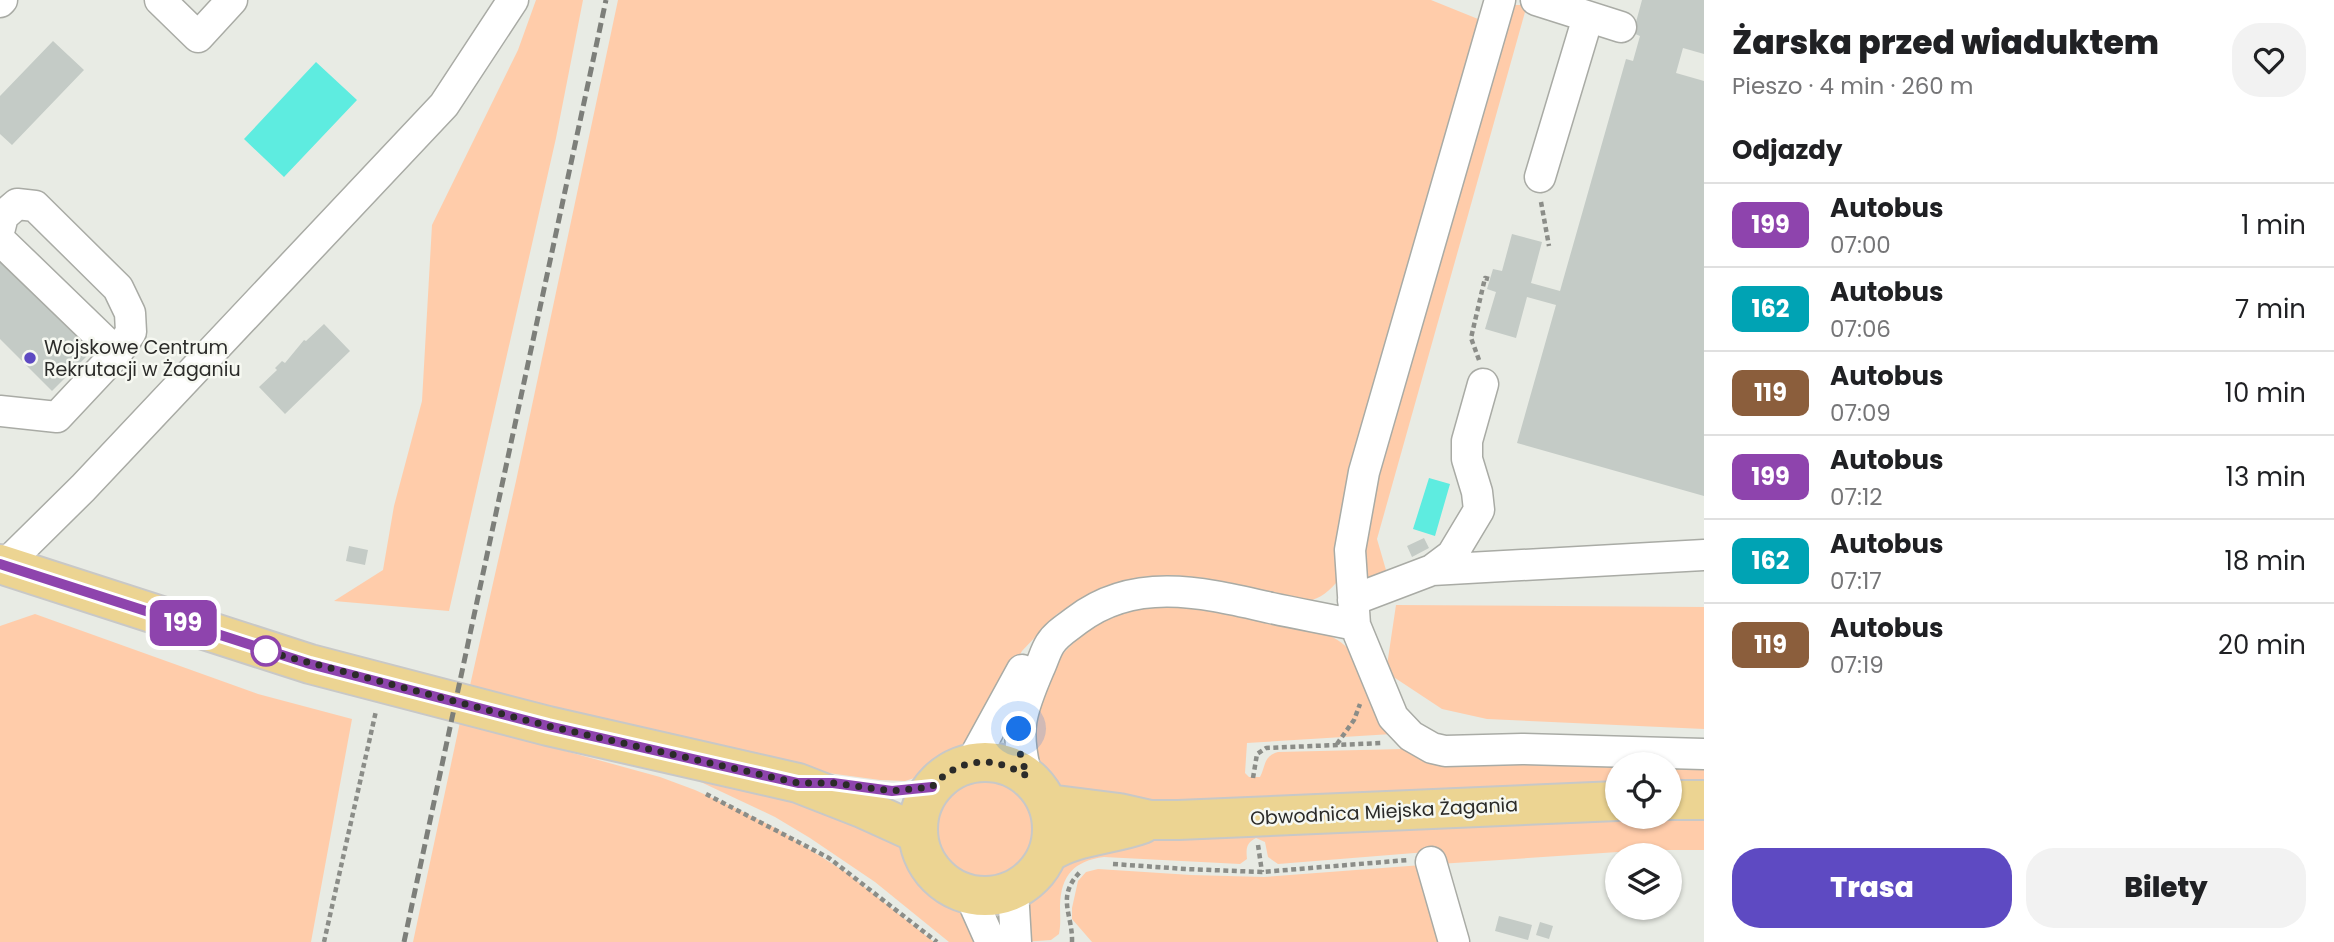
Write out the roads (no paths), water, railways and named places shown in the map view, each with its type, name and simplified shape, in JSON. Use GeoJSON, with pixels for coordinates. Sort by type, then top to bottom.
{"type":"FeatureCollection","features":[{"type":"Feature","properties":{"kind":"main road"},"geometry":{"type":"LineString","coordinates":[[3,565],[262,650],[548,726],[798,783],[917,832]]}},
{"type":"Feature","properties":{"kind":"main road"},"geometry":{"type":"LineString","coordinates":[[971,763],[1001,763],[1037,790],[1052,829],[1048,853],[1034,876],[1013,890],[984,897],[954,889],[939,879],[924,858],[917,832],[923,801],[932,787],[949,771],[971,763]]}},
{"type":"Feature","properties":{"kind":"main road"},"geometry":{"type":"LineString","coordinates":[[798,783],[833,783],[892,791],[932,787]]}},
{"type":"Feature","properties":{"kind":"main road","name":"Obwodnica Miejska Żagania"},"geometry":{"type":"LineString","coordinates":[[1037,790],[1150,820],[1605,801]]}},
{"type":"Feature","properties":{"kind":"main road"},"geometry":{"type":"LineString","coordinates":[[1682,800],[1704,800]]}},
{"type":"Feature","properties":{"kind":"main road","name":"Obwodnica Miejska Żagania"},"geometry":{"type":"LineString","coordinates":[[1048,853],[1075,841],[1121,832],[1150,820]]}},
{"type":"Feature","properties":{"kind":"street"},"geometry":{"type":"LineString","coordinates":[[160,0],[198,37],[232,0]]}},
{"type":"Feature","properties":{"kind":"street"},"geometry":{"type":"LineString","coordinates":[[3,565],[83,488],[444,106],[513,0]]}},
{"type":"Feature","properties":{"kind":"street"},"geometry":{"type":"LineString","coordinates":[[1500,0],[1364,472],[1350,550],[1354,612],[1393,717],[1410,736],[1421,743],[1445,751],[1522,749],[1704,754]]}},
{"type":"Feature","properties":{"kind":"street"},"geometry":{"type":"LineString","coordinates":[[1536,0],[1621,27]]}},
{"type":"Feature","properties":{"kind":"street"},"geometry":{"type":"LineString","coordinates":[[1540,177],[1588,17]]}},
{"type":"Feature","properties":{"kind":"street"},"geometry":{"type":"LineString","coordinates":[[0,228],[3,216],[16,204],[35,206],[118,288],[130,313],[131,332],[117,353],[57,417],[0,411]]}},
{"type":"Feature","properties":{"kind":"street"},"geometry":{"type":"LineString","coordinates":[[0,240],[117,353]]}},
{"type":"Feature","properties":{"kind":"street"},"geometry":{"type":"LineString","coordinates":[[971,763],[1025,664],[1091,609],[1117,598],[1143,592],[1185,590],[1354,612],[1432,570],[1452,555],[1479,510],[1477,492],[1467,459],[1466,441],[1483,384]]}},
{"type":"Feature","properties":{"kind":"street"},"geometry":{"type":"LineString","coordinates":[[1432,570],[1704,555]]}},
{"type":"Feature","properties":{"kind":"street"},"geometry":{"type":"LineString","coordinates":[[1037,790],[1020,753],[1019,729],[1025,703],[1050,643]]}},
{"type":"Feature","properties":{"kind":"street"},"geometry":{"type":"LineString","coordinates":[[1431,862],[1454,942]]}},
{"type":"Feature","properties":{"kind":"street"},"geometry":{"type":"LineString","coordinates":[[1013,890],[1016,942]]}},
{"type":"Feature","properties":{"kind":"street"},"geometry":{"type":"LineString","coordinates":[[970,895],[991,942]]}},
{"type":"Feature","properties":{"kind":"water"},"geometry":{"type":"Polygon","coordinates":[[[316,62],[357,100],[284,177],[244,139],[316,62]]]}},
{"type":"Feature","properties":{"kind":"water"},"geometry":{"type":"Polygon","coordinates":[[[1429,478],[1450,484],[1435,536],[1413,529],[1429,478]]]}},
{"type":"Feature","properties":{"kind":"railway"},"geometry":{"type":"LineString","coordinates":[[404,942],[606,0]]}},
{"type":"Feature","properties":{"kind":"place","name":"Wojskowe Centrum Rekrutacji w Żaganiu"},"geometry":{"type":"Point","coordinates":[30,358]}}]}
